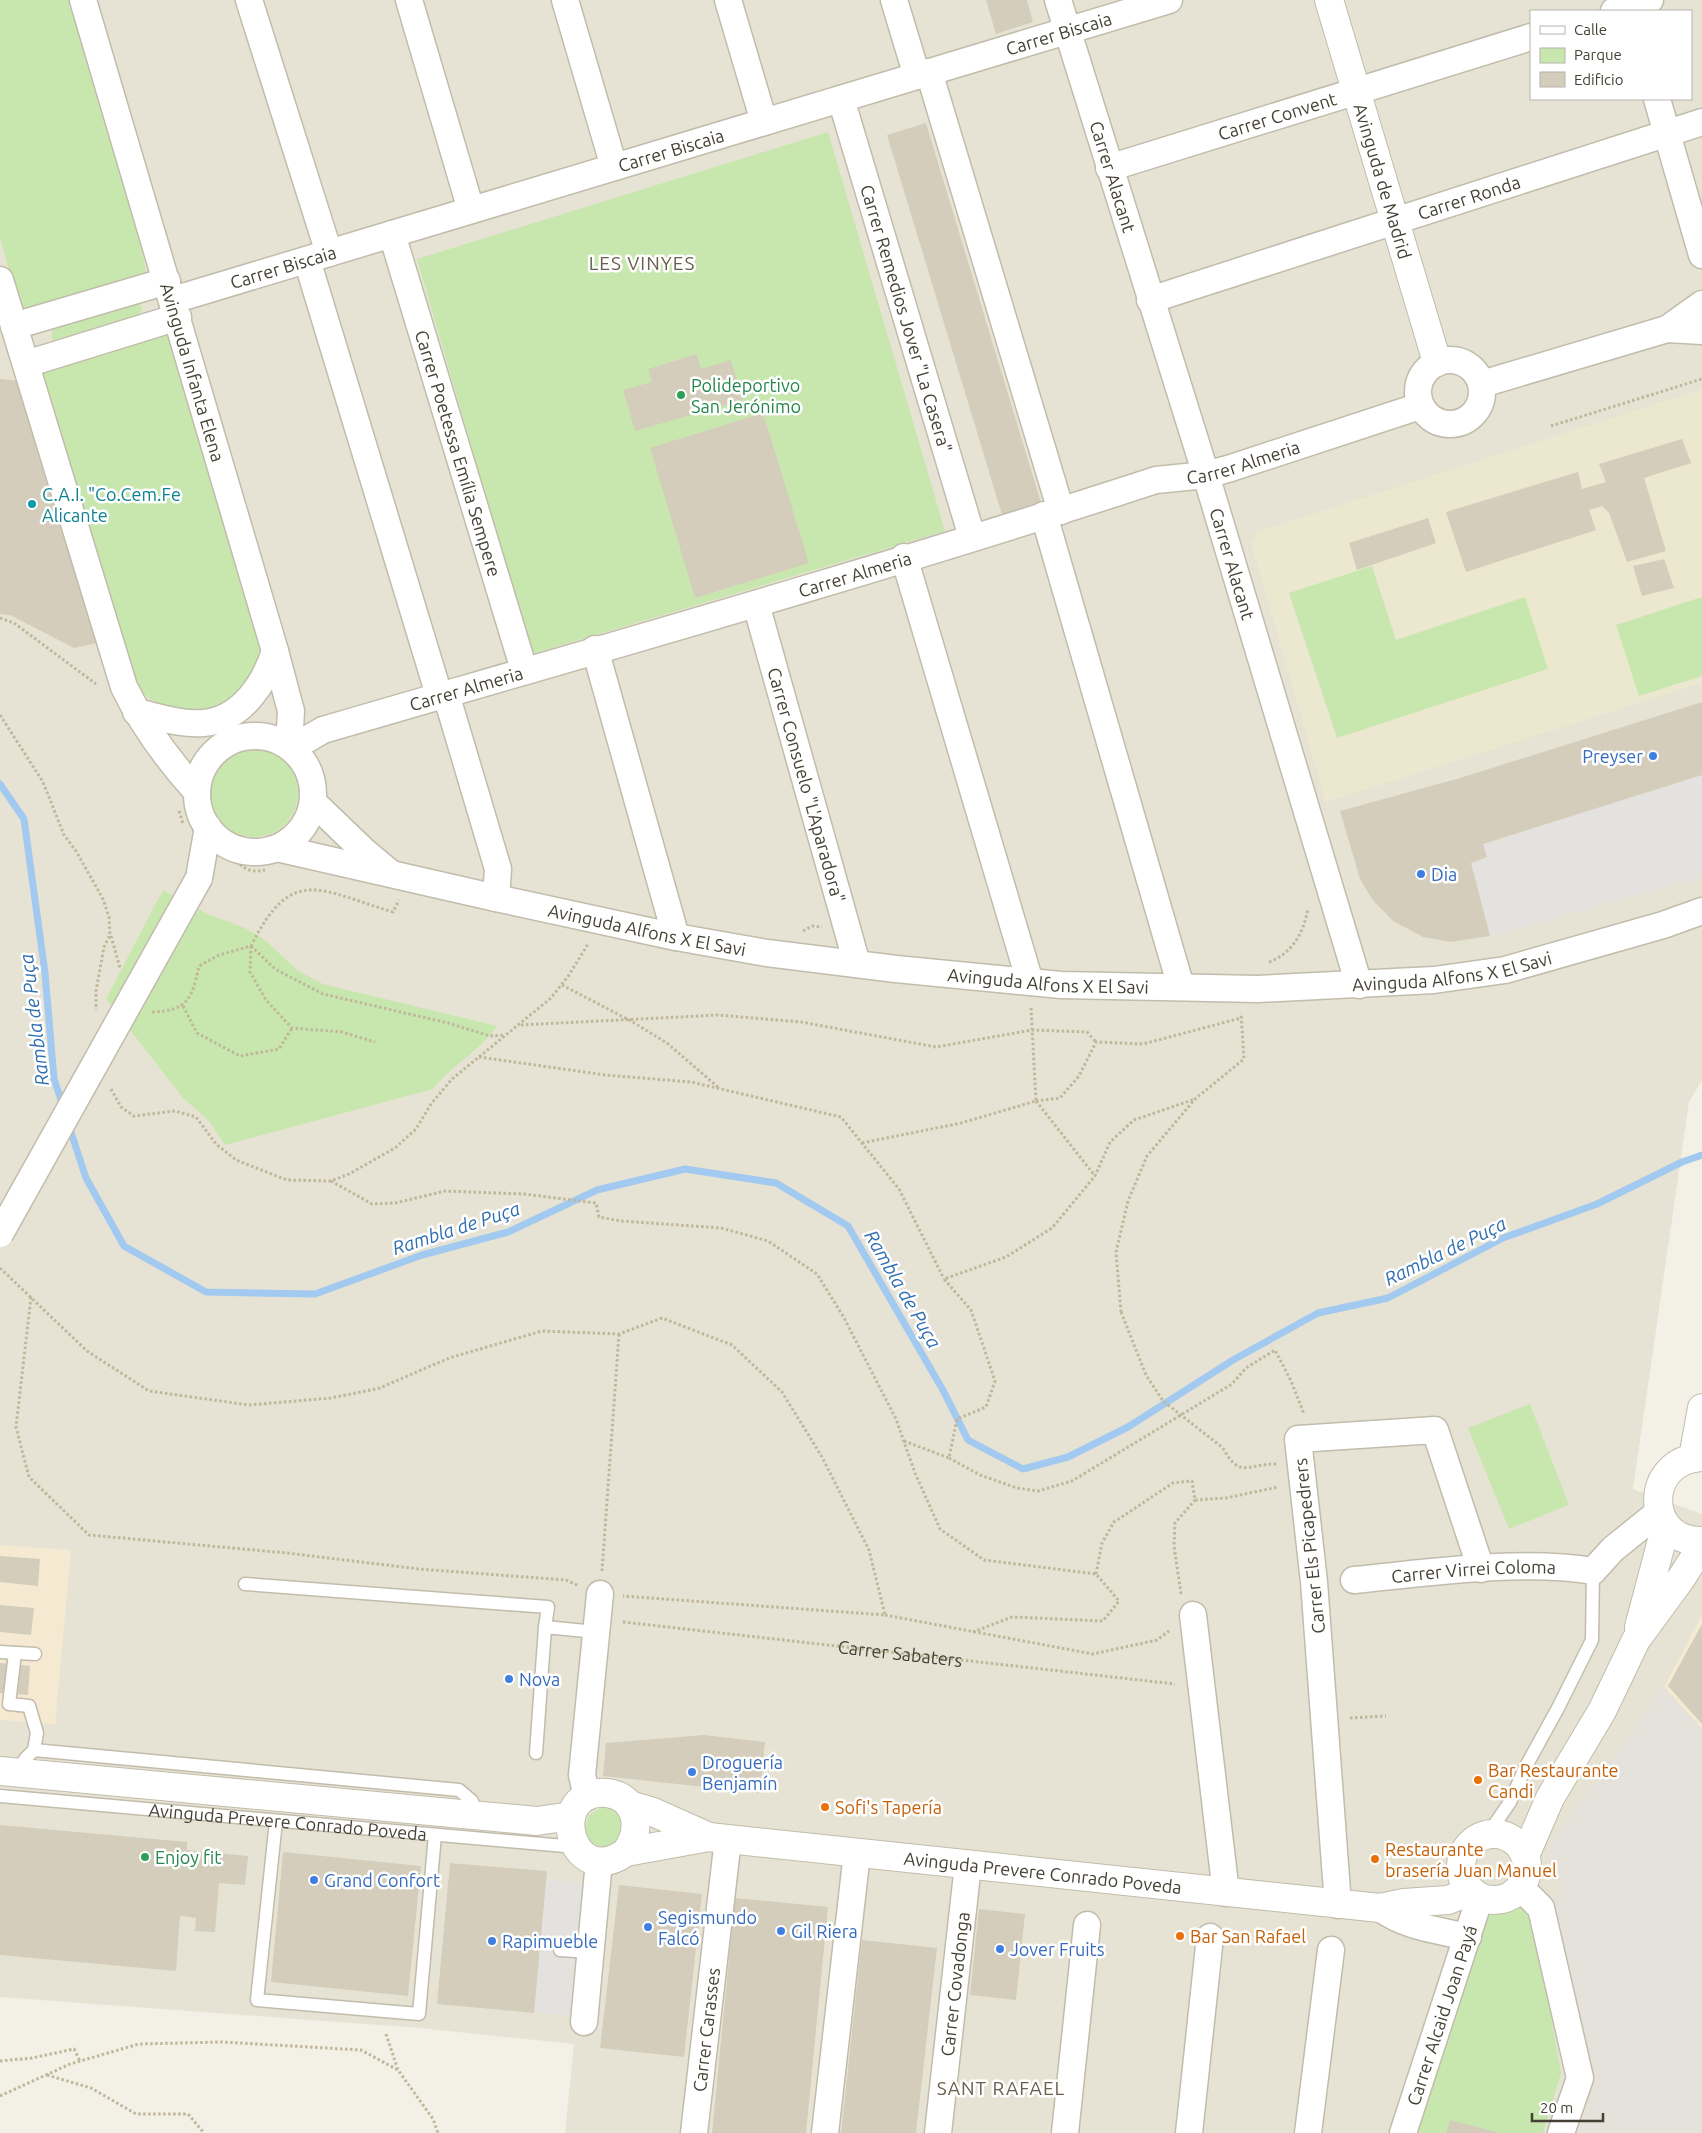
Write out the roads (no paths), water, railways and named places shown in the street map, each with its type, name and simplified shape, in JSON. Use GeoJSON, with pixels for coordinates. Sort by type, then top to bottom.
{"type":"FeatureCollection","features":[{"type":"Feature","properties":{"kind":"street","name":"Avinguda Infanta Elena"},"geometry":{"type":"LineString","coordinates":[[83,0],[276,651],[291,711],[291,747]]}},
{"type":"Feature","properties":{"kind":"street"},"geometry":{"type":"LineString","coordinates":[[249,0],[318,256],[443,694],[498,870],[496,898]]}},
{"type":"Feature","properties":{"kind":"street"},"geometry":{"type":"LineString","coordinates":[[410,0],[471,210]]}},
{"type":"Feature","properties":{"kind":"street"},"geometry":{"type":"LineString","coordinates":[[565,0],[614,168]]}},
{"type":"Feature","properties":{"kind":"street"},"geometry":{"type":"LineString","coordinates":[[728,0],[764,122]]}},
{"type":"Feature","properties":{"kind":"street"},"geometry":{"type":"LineString","coordinates":[[894,0],[923,74],[1053,513],[1181,987]]}},
{"type":"Feature","properties":{"kind":"street","name":"Carrer Alacant"},"geometry":{"type":"LineString","coordinates":[[1058,0],[1206,475],[1359,985]]}},
{"type":"Feature","properties":{"kind":"street","name":"Carrer Biscaia"},"geometry":{"type":"LineString","coordinates":[[173,299],[1168,0]]}},
{"type":"Feature","properties":{"kind":"street","name":"Avinguda de Madrid"},"geometry":{"type":"LineString","coordinates":[[1328,0],[1437,362]]}},
{"type":"Feature","properties":{"kind":"street","name":"Carrer Convent"},"geometry":{"type":"LineString","coordinates":[[1109,168],[1530,37]]}},
{"type":"Feature","properties":{"kind":"street","name":"Carrer Remedios Jover \"La Casera\""},"geometry":{"type":"LineString","coordinates":[[841,99],[972,538]]}},
{"type":"Feature","properties":{"kind":"street"},"geometry":{"type":"LineString","coordinates":[[1657,100],[1702,255]]}},
{"type":"Feature","properties":{"kind":"street","name":"Carrer Ronda"},"geometry":{"type":"LineString","coordinates":[[1150,300],[1702,122]]}},
{"type":"Feature","properties":{"kind":"street","name":"Carrer Poetessa Emília Sempere"},"geometry":{"type":"LineString","coordinates":[[392,234],[524,670]]}},
{"type":"Feature","properties":{"kind":"street"},"geometry":{"type":"LineString","coordinates":[[0,280],[15,348],[124,687],[136,712],[164,752],[197,792]]}},
{"type":"Feature","properties":{"kind":"street"},"geometry":{"type":"LineString","coordinates":[[15,348],[173,299]]}},
{"type":"Feature","properties":{"kind":"street"},"geometry":{"type":"LineString","coordinates":[[15,348],[173,299]]}},
{"type":"Feature","properties":{"kind":"street"},"geometry":{"type":"LineString","coordinates":[[1667,330],[1702,304]]}},
{"type":"Feature","properties":{"kind":"street"},"geometry":{"type":"LineString","coordinates":[[1482,384],[1667,330],[1702,331]]}},
{"type":"Feature","properties":{"kind":"street"},"geometry":{"type":"LineString","coordinates":[[1454,360],[1469,366],[1477,374],[1482,384],[1482,398],[1477,410],[1467,420],[1454,425],[1440,424],[1428,417],[1420,406],[1417,393],[1419,380],[1426,369],[1437,362],[1454,360]]}},
{"type":"Feature","properties":{"kind":"street","name":"Carrer Almeria"},"geometry":{"type":"LineString","coordinates":[[291,747],[323,730],[756,604],[1156,480],[1206,475],[1420,406]]}},
{"type":"Feature","properties":{"kind":"street"},"geometry":{"type":"LineString","coordinates":[[904,558],[1030,982]]}},
{"type":"Feature","properties":{"kind":"street","name":"Carrer Consuelo \"L'Aparadora\""},"geometry":{"type":"LineString","coordinates":[[756,604],[857,964]]}},
{"type":"Feature","properties":{"kind":"street"},"geometry":{"type":"LineString","coordinates":[[596,649],[676,937]]}},
{"type":"Feature","properties":{"kind":"street"},"geometry":{"type":"LineString","coordinates":[[136,712],[178,721],[205,723],[228,716],[248,700],[269,670],[276,651]]}},
{"type":"Feature","properties":{"kind":"street"},"geometry":{"type":"LineString","coordinates":[[291,711],[323,730]]}},
{"type":"Feature","properties":{"kind":"street"},"geometry":{"type":"LineString","coordinates":[[237,738],[272,738],[291,747],[306,764],[313,782],[313,802],[309,817],[301,830],[277,848],[258,852],[238,850],[221,841],[208,827],[199,811],[197,792],[200,775],[208,759],[221,747],[237,738]]}},
{"type":"Feature","properties":{"kind":"street","name":"Avinguda Alfons X El Savi"},"geometry":{"type":"LineString","coordinates":[[313,802],[365,852],[397,887]]}},
{"type":"Feature","properties":{"kind":"street"},"geometry":{"type":"LineString","coordinates":[[0,1234],[199,878],[208,827]]}},
{"type":"Feature","properties":{"kind":"street","name":"Avinguda Alfons X El Savi"},"geometry":{"type":"LineString","coordinates":[[277,848],[397,887],[496,898],[676,937],[767,953],[1030,982],[1240,990],[1434,980],[1505,970],[1702,911]]}},
{"type":"Feature","properties":{"kind":"street"},"geometry":{"type":"LineString","coordinates":[[199,878],[238,850]]}},
{"type":"Feature","properties":{"kind":"street"},"geometry":{"type":"LineString","coordinates":[[1636,1640],[1663,1519],[1658,1494],[1664,1478],[1676,1465],[1698,1458],[1702,1408]]}},
{"type":"Feature","properties":{"kind":"street","name":"Carrer Els Picapedrers"},"geometry":{"type":"LineString","coordinates":[[1338,1905],[1314,1582],[1298,1439],[1435,1430],[1481,1568]]}},
{"type":"Feature","properties":{"kind":"street"},"geometry":{"type":"LineString","coordinates":[[1663,1519],[1679,1536],[1702,1541]]}},
{"type":"Feature","properties":{"kind":"street"},"geometry":{"type":"LineString","coordinates":[[1594,1571],[1613,1549],[1663,1519]]}},
{"type":"Feature","properties":{"kind":"street"},"geometry":{"type":"LineString","coordinates":[[1525,1856],[1550,1798],[1602,1711],[1636,1640],[1680,1580],[1702,1546]]}},
{"type":"Feature","properties":{"kind":"street","name":"Carrer Virrei Coloma"},"geometry":{"type":"LineString","coordinates":[[1354,1580],[1481,1568],[1572,1567],[1594,1571]]}},
{"type":"Feature","properties":{"kind":"street"},"geometry":{"type":"LineString","coordinates":[[576,1824],[605,1793],[614,1795],[629,1805],[635,1816],[637,1829],[634,1842],[618,1858],[599,1861],[582,1854],[576,1824],[598,1615]]}},
{"type":"Feature","properties":{"kind":"street"},"geometry":{"type":"LineString","coordinates":[[1193,1615],[1226,1893]]}},
{"type":"Feature","properties":{"kind":"street","name":"Avinguda Prevere Conrado Poveda"},"geometry":{"type":"LineString","coordinates":[[8,1772],[537,1822],[576,1824]]}},
{"type":"Feature","properties":{"kind":"street"},"geometry":{"type":"LineString","coordinates":[[1497,1835],[1550,1798]]}},
{"type":"Feature","properties":{"kind":"street","name":"Avinguda Prevere Conrado Poveda"},"geometry":{"type":"LineString","coordinates":[[629,1805],[654,1812],[718,1838]]}},
{"type":"Feature","properties":{"kind":"street"},"geometry":{"type":"LineString","coordinates":[[1497,1835],[1514,1840],[1525,1856],[1527,1872],[1520,1887],[1512,1895],[1502,1899],[1491,1900],[1471,1885],[1464,1853],[1468,1846],[1480,1836],[1497,1835]]}},
{"type":"Feature","properties":{"kind":"street","name":"Avinguda Prevere Conrado Poveda"},"geometry":{"type":"LineString","coordinates":[[626,1852],[718,1838],[1338,1905],[1392,1906],[1393,1918],[1416,1926],[1468,1937]]}},
{"type":"Feature","properties":{"kind":"street","name":"Carrer Carasses"},"geometry":{"type":"LineString","coordinates":[[694,2133],[718,1838]]}},
{"type":"Feature","properties":{"kind":"street"},"geometry":{"type":"LineString","coordinates":[[825,2133],[856,1853]]}},
{"type":"Feature","properties":{"kind":"street"},"geometry":{"type":"LineString","coordinates":[[584,2022],[599,1861]]}},
{"type":"Feature","properties":{"kind":"street","name":"Carrer Covadonga"},"geometry":{"type":"LineString","coordinates":[[938,2133],[968,1865]]}},
{"type":"Feature","properties":{"kind":"street"},"geometry":{"type":"LineString","coordinates":[[1392,1906],[1471,1885]]}},
{"type":"Feature","properties":{"kind":"street","name":"Carrer Alcaid Joan Payá"},"geometry":{"type":"LineString","coordinates":[[1403,2133],[1468,1937],[1471,1885]]}},
{"type":"Feature","properties":{"kind":"street"},"geometry":{"type":"LineString","coordinates":[[1520,1887],[1541,1908],[1580,2078],[1561,2133]]}},
{"type":"Feature","properties":{"kind":"street"},"geometry":{"type":"LineString","coordinates":[[1065,2133],[1087,1925]]}},
{"type":"Feature","properties":{"kind":"street"},"geometry":{"type":"LineString","coordinates":[[1189,2133],[1210,1937]]}},
{"type":"Feature","properties":{"kind":"street"},"geometry":{"type":"LineString","coordinates":[[1308,2133],[1331,1950]]}},
{"type":"Feature","properties":{"kind":"lane"},"geometry":{"type":"LineString","coordinates":[[1497,1835],[1525,1768],[1592,1640],[1594,1571]]}},
{"type":"Feature","properties":{"kind":"lane"},"geometry":{"type":"LineString","coordinates":[[245,1584],[548,1607],[536,1753]]}},
{"type":"Feature","properties":{"kind":"lane"},"geometry":{"type":"LineString","coordinates":[[545,1627],[598,1615]]}},
{"type":"Feature","properties":{"kind":"lane"},"geometry":{"type":"LineString","coordinates":[[0,1652],[35,1654]]}},
{"type":"Feature","properties":{"kind":"lane"},"geometry":{"type":"LineString","coordinates":[[14,1653],[9,1704],[29,1706],[37,1732],[34,1750],[459,1790],[472,1801],[475,1816]]}},
{"type":"Feature","properties":{"kind":"lane","name":"Avinguda Prevere Conrado Poveda"},"geometry":{"type":"LineString","coordinates":[[8,1772],[34,1750]]}},
{"type":"Feature","properties":{"kind":"lane","name":"Avinguda Prevere Conrado Poveda"},"geometry":{"type":"LineString","coordinates":[[0,1796],[435,1834],[576,1824]]}},
{"type":"Feature","properties":{"kind":"lane"},"geometry":{"type":"LineString","coordinates":[[276,1820],[257,2000],[267,2001],[419,2014],[435,1834]]}},
{"type":"Feature","properties":{"kind":"lane"},"geometry":{"type":"LineString","coordinates":[[560,1950],[591,1952]]}},
{"type":"Feature","properties":{"kind":"waterway","name":"Rambla de Puça"},"geometry":{"type":"LineString","coordinates":[[0,784],[24,819],[45,973],[54,1079],[63,1106]]}},
{"type":"Feature","properties":{"kind":"waterway","name":"Rambla de Puça"},"geometry":{"type":"LineString","coordinates":[[69,1126],[86,1178],[124,1246],[206,1292],[315,1294],[422,1255],[508,1232],[597,1190],[685,1169],[776,1183],[848,1226],[944,1392],[968,1440],[1023,1469],[1068,1457],[1128,1427],[1233,1360],[1318,1313],[1388,1298],[1503,1238],[1597,1204],[1682,1162],[1702,1155]]}},
{"type":"Feature","properties":{"kind":"place","name":"Polideportivo San Jerónimo"},"geometry":{"type":"Point","coordinates":[681,395]}},
{"type":"Feature","properties":{"kind":"place","name":"C.A.I. \"Co.Cem.Fe Alicante"},"geometry":{"type":"Point","coordinates":[32,504]}},
{"type":"Feature","properties":{"kind":"place","name":"Preyser"},"geometry":{"type":"Point","coordinates":[1653,756]}},
{"type":"Feature","properties":{"kind":"place","name":"Dia"},"geometry":{"type":"Point","coordinates":[1421,874]}},
{"type":"Feature","properties":{"kind":"place","name":"Nova"},"geometry":{"type":"Point","coordinates":[509,1679]}},
{"type":"Feature","properties":{"kind":"place","name":"Droguería Benjamín"},"geometry":{"type":"Point","coordinates":[692,1772]}},
{"type":"Feature","properties":{"kind":"place","name":"Bar Restaurante Candi"},"geometry":{"type":"Point","coordinates":[1478,1780]}},
{"type":"Feature","properties":{"kind":"place","name":"Sofi's Tapería"},"geometry":{"type":"Point","coordinates":[825,1807]}},
{"type":"Feature","properties":{"kind":"place","name":"Enjoy fit"},"geometry":{"type":"Point","coordinates":[145,1857]}},
{"type":"Feature","properties":{"kind":"place","name":"Restaurante brasería Juan Manuel"},"geometry":{"type":"Point","coordinates":[1375,1859]}},
{"type":"Feature","properties":{"kind":"place","name":"Grand Confort"},"geometry":{"type":"Point","coordinates":[314,1880]}},
{"type":"Feature","properties":{"kind":"place","name":"Segismundo Falcó"},"geometry":{"type":"Point","coordinates":[648,1927]}},
{"type":"Feature","properties":{"kind":"place","name":"Gil Riera"},"geometry":{"type":"Point","coordinates":[781,1931]}},
{"type":"Feature","properties":{"kind":"place","name":"Bar San Rafael"},"geometry":{"type":"Point","coordinates":[1180,1936]}},
{"type":"Feature","properties":{"kind":"place","name":"Rapimueble"},"geometry":{"type":"Point","coordinates":[492,1941]}},
{"type":"Feature","properties":{"kind":"place","name":"Jover Fruits"},"geometry":{"type":"Point","coordinates":[1000,1949]}},
{"type":"Feature","properties":{"kind":"district","name":"LES VINYES"},"geometry":{"type":"Point","coordinates":[642,263]}},
{"type":"Feature","properties":{"kind":"district","name":"SANT RAFAEL"},"geometry":{"type":"Point","coordinates":[1001,2088]}}]}
